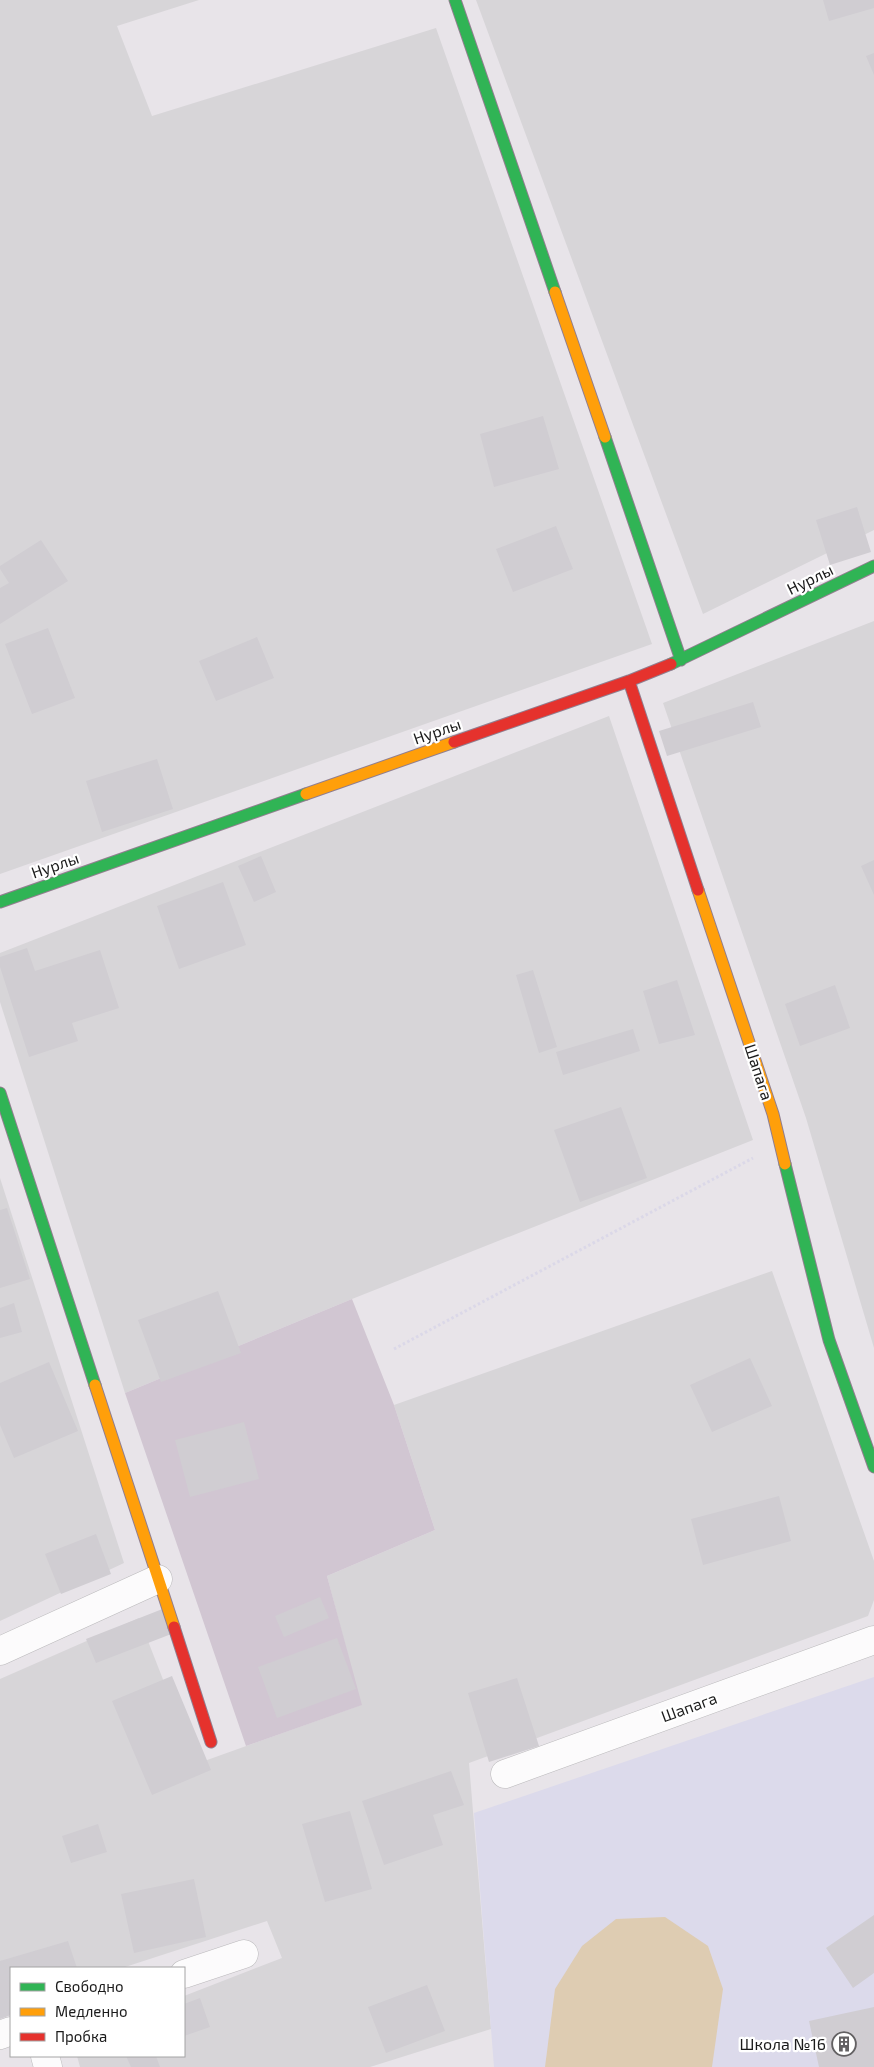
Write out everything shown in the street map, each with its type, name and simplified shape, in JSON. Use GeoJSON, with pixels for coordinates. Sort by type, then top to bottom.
{"type":"FeatureCollection","features":[{"type":"Feature","properties":{"kind":"street"},"geometry":{"type":"LineString","coordinates":[[455,0],[681,660]]}},
{"type":"Feature","properties":{"kind":"street","name":"Нурлы"},"geometry":{"type":"LineString","coordinates":[[0,902],[629,680],[681,660],[874,566]]}},
{"type":"Feature","properties":{"kind":"street","name":"Шапага"},"geometry":{"type":"LineString","coordinates":[[629,680],[773,1114],[830,1340],[874,1467]]}},
{"type":"Feature","properties":{"kind":"street"},"geometry":{"type":"LineString","coordinates":[[0,1093],[211,1742]]}},
{"type":"Feature","properties":{"kind":"street"},"geometry":{"type":"LineString","coordinates":[[0,1651],[158,1579]]}},
{"type":"Feature","properties":{"kind":"street","name":"Шапага"},"geometry":{"type":"LineString","coordinates":[[504,1774],[874,1640]]}},
{"type":"Feature","properties":{"kind":"street"},"geometry":{"type":"LineString","coordinates":[[185,1974],[244,1954]]}},
{"type":"Feature","properties":{"kind":"path"},"geometry":{"type":"LineString","coordinates":[[394,1349],[780,1144]]}},
{"type":"Feature","properties":{"kind":"shaded area"},"geometry":{"type":"Polygon","coordinates":[[[0,0],[199,0],[117,26],[152,116],[436,28],[652,644],[0,874],[0,0]]]}},
{"type":"Feature","properties":{"kind":"shaded area"},"geometry":{"type":"Polygon","coordinates":[[[476,0],[874,0],[874,530],[703,614],[476,0]]]}},
{"type":"Feature","properties":{"kind":"shaded area"},"geometry":{"type":"Polygon","coordinates":[[[874,621],[874,1348],[806,1118],[663,703],[874,621]]]}},
{"type":"Feature","properties":{"kind":"shaded area"},"geometry":{"type":"Polygon","coordinates":[[[609,716],[753,1140],[352,1299],[125,1393],[0,1002],[0,953],[609,716]]]}},
{"type":"Feature","properties":{"kind":"shaded area"},"geometry":{"type":"Polygon","coordinates":[[[0,1178],[124,1563],[0,1621],[0,1178]]]}},
{"type":"Feature","properties":{"kind":"shaded area"},"geometry":{"type":"Polygon","coordinates":[[[772,1271],[874,1561],[874,1600],[868,1616],[469,1763],[491,2029],[370,2067],[80,2067],[77,2057],[185,2057],[185,1996],[282,1958],[267,1921],[125,1967],[10,1967],[10,2004],[0,2008],[0,1679],[139,1618],[196,1764],[361,1705],[327,1576],[435,1530],[394,1405],[772,1271]]]}},
{"type":"Feature","properties":{"kind":"shaded area"},"geometry":{"type":"Polygon","coordinates":[[[352,1299],[394,1405],[435,1530],[327,1576],[362,1705],[246,1746],[125,1393],[352,1299]]]}},
{"type":"Feature","properties":{"kind":"shaded area"},"geometry":{"type":"Polygon","coordinates":[[[874,1677],[874,2067],[494,2067],[474,1813],[874,1677]]]}},
{"type":"Feature","properties":{"kind":"shaded area"},"geometry":{"type":"Polygon","coordinates":[[[665,1917],[708,1946],[723,1989],[712,2067],[545,2067],[555,1989],[582,1946],[616,1919],[665,1917]]]}},
{"type":"Feature","properties":{"kind":"building"},"geometry":{"type":"Polygon","coordinates":[[[823,0],[874,0],[874,8],[829,21],[823,0]]]}},
{"type":"Feature","properties":{"kind":"building"},"geometry":{"type":"Polygon","coordinates":[[[874,53],[874,75],[866,56],[874,53]]]}},
{"type":"Feature","properties":{"kind":"building"},"geometry":{"type":"Polygon","coordinates":[[[543,416],[559,469],[494,487],[480,434],[543,416]]]}},
{"type":"Feature","properties":{"kind":"building"},"geometry":{"type":"Polygon","coordinates":[[[857,507],[871,552],[830,565],[816,520],[857,507]]]}},
{"type":"Feature","properties":{"kind":"building"},"geometry":{"type":"Polygon","coordinates":[[[556,526],[573,569],[513,592],[496,549],[556,526]]]}},
{"type":"Feature","properties":{"kind":"building"},"geometry":{"type":"Polygon","coordinates":[[[41,540],[68,581],[0,624],[0,588],[9,583],[0,566],[41,540]]]}},
{"type":"Feature","properties":{"kind":"building"},"geometry":{"type":"Polygon","coordinates":[[[48,628],[75,698],[32,714],[5,644],[48,628]]]}},
{"type":"Feature","properties":{"kind":"building"},"geometry":{"type":"Polygon","coordinates":[[[257,637],[274,678],[216,701],[199,661],[257,637]]]}},
{"type":"Feature","properties":{"kind":"building"},"geometry":{"type":"Polygon","coordinates":[[[753,702],[761,727],[667,756],[659,731],[753,702]]]}},
{"type":"Feature","properties":{"kind":"building"},"geometry":{"type":"Polygon","coordinates":[[[157,759],[173,809],[102,832],[86,781],[157,759]]]}},
{"type":"Feature","properties":{"kind":"building"},"geometry":{"type":"Polygon","coordinates":[[[261,856],[276,892],[254,902],[238,866],[261,856]]]}},
{"type":"Feature","properties":{"kind":"building"},"geometry":{"type":"Polygon","coordinates":[[[874,860],[874,895],[861,866],[874,860]]]}},
{"type":"Feature","properties":{"kind":"building"},"geometry":{"type":"Polygon","coordinates":[[[223,882],[246,945],[179,969],[157,906],[223,882]]]}},
{"type":"Feature","properties":{"kind":"building"},"geometry":{"type":"Polygon","coordinates":[[[27,948],[35,971],[100,950],[119,1008],[72,1023],[78,1041],[29,1057],[0,967],[0,957],[27,948]]]}},
{"type":"Feature","properties":{"kind":"building"},"geometry":{"type":"Polygon","coordinates":[[[533,970],[557,1047],[539,1053],[516,975],[533,970]]]}},
{"type":"Feature","properties":{"kind":"building"},"geometry":{"type":"Polygon","coordinates":[[[677,980],[695,1035],[659,1044],[643,991],[677,980]]]}},
{"type":"Feature","properties":{"kind":"building"},"geometry":{"type":"Polygon","coordinates":[[[835,985],[850,1028],[800,1046],[785,1004],[835,985]]]}},
{"type":"Feature","properties":{"kind":"building"},"geometry":{"type":"Polygon","coordinates":[[[633,1029],[640,1051],[563,1075],[556,1052],[633,1029]]]}},
{"type":"Feature","properties":{"kind":"building"},"geometry":{"type":"Polygon","coordinates":[[[621,1107],[647,1178],[580,1202],[554,1130],[621,1107]]]}},
{"type":"Feature","properties":{"kind":"building"},"geometry":{"type":"Polygon","coordinates":[[[7,1208],[30,1279],[0,1288],[0,1210],[7,1208]]]}},
{"type":"Feature","properties":{"kind":"building"},"geometry":{"type":"Polygon","coordinates":[[[218,1291],[241,1353],[161,1382],[138,1320],[218,1291]]]}},
{"type":"Feature","properties":{"kind":"building"},"geometry":{"type":"Polygon","coordinates":[[[14,1303],[22,1332],[0,1338],[0,1308],[14,1303]]]}},
{"type":"Feature","properties":{"kind":"building"},"geometry":{"type":"Polygon","coordinates":[[[750,1358],[772,1406],[712,1432],[690,1385],[750,1358]]]}},
{"type":"Feature","properties":{"kind":"building"},"geometry":{"type":"Polygon","coordinates":[[[49,1362],[78,1431],[14,1458],[0,1425],[0,1383],[49,1362]]]}},
{"type":"Feature","properties":{"kind":"building"},"geometry":{"type":"Polygon","coordinates":[[[244,1422],[259,1479],[190,1497],[175,1440],[244,1422]]]}},
{"type":"Feature","properties":{"kind":"building"},"geometry":{"type":"Polygon","coordinates":[[[779,1496],[791,1541],[703,1565],[691,1519],[779,1496]]]}},
{"type":"Feature","properties":{"kind":"building"},"geometry":{"type":"Polygon","coordinates":[[[96,1534],[111,1574],[61,1594],[45,1554],[96,1534]]]}},
{"type":"Feature","properties":{"kind":"building"},"geometry":{"type":"Polygon","coordinates":[[[320,1597],[329,1618],[284,1637],[275,1616],[320,1597]]]}},
{"type":"Feature","properties":{"kind":"building"},"geometry":{"type":"Polygon","coordinates":[[[165,1608],[174,1633],[96,1663],[86,1639],[165,1608]]]}},
{"type":"Feature","properties":{"kind":"building"},"geometry":{"type":"Polygon","coordinates":[[[337,1638],[356,1689],[277,1718],[258,1667],[337,1638]]]}},
{"type":"Feature","properties":{"kind":"building"},"geometry":{"type":"Polygon","coordinates":[[[172,1676],[211,1770],[152,1795],[112,1701],[172,1676]]]}},
{"type":"Feature","properties":{"kind":"building"},"geometry":{"type":"Polygon","coordinates":[[[517,1678],[539,1746],[489,1762],[468,1693],[517,1678]]]}},
{"type":"Feature","properties":{"kind":"building"},"geometry":{"type":"Polygon","coordinates":[[[451,1771],[464,1805],[433,1815],[443,1845],[384,1865],[362,1801],[451,1771]]]}},
{"type":"Feature","properties":{"kind":"building"},"geometry":{"type":"Polygon","coordinates":[[[350,1811],[372,1889],[325,1902],[302,1824],[350,1811]]]}},
{"type":"Feature","properties":{"kind":"building"},"geometry":{"type":"Polygon","coordinates":[[[98,1824],[107,1852],[71,1863],[62,1836],[98,1824]]]}},
{"type":"Feature","properties":{"kind":"building"},"geometry":{"type":"Polygon","coordinates":[[[194,1879],[206,1937],[134,1953],[121,1894],[194,1879]]]}},
{"type":"Feature","properties":{"kind":"building"},"geometry":{"type":"Polygon","coordinates":[[[874,1915],[874,1973],[853,1988],[826,1948],[874,1915]]]}},
{"type":"Feature","properties":{"kind":"building"},"geometry":{"type":"Polygon","coordinates":[[[68,1941],[77,1967],[10,1967],[10,2015],[0,2019],[0,1961],[68,1941]]]}},
{"type":"Feature","properties":{"kind":"building"},"geometry":{"type":"Polygon","coordinates":[[[427,1985],[445,2031],[386,2053],[368,2007],[427,1985]]]}},
{"type":"Feature","properties":{"kind":"building"},"geometry":{"type":"Polygon","coordinates":[[[200,1998],[210,2027],[185,2036],[185,2004],[200,1998]]]}},
{"type":"Feature","properties":{"kind":"building","name":"Школа №16"},"geometry":{"type":"Polygon","coordinates":[[[874,2007],[874,2067],[819,2067],[809,2021],[874,2007]]]}},
{"type":"Feature","properties":{"kind":"building"},"geometry":{"type":"Polygon","coordinates":[[[126,2057],[156,2057],[160,2067],[131,2067],[126,2057]]]}},
{"type":"Feature","properties":{"kind":"traffic: fast"},"geometry":{"type":"LineString","coordinates":[[455,0],[555,292]]}},
{"type":"Feature","properties":{"kind":"traffic: fast"},"geometry":{"type":"LineString","coordinates":[[605,437],[681,660]]}},
{"type":"Feature","properties":{"kind":"traffic: fast"},"geometry":{"type":"LineString","coordinates":[[671,664],[874,566]]}},
{"type":"Feature","properties":{"kind":"traffic: fast"},"geometry":{"type":"LineString","coordinates":[[0,902],[306,794]]}},
{"type":"Feature","properties":{"kind":"traffic: fast"},"geometry":{"type":"LineString","coordinates":[[0,1093],[95,1385]]}},
{"type":"Feature","properties":{"kind":"traffic: fast"},"geometry":{"type":"LineString","coordinates":[[785,1164],[829,1340],[874,1467]]}},
{"type":"Feature","properties":{"kind":"traffic: slow"},"geometry":{"type":"LineString","coordinates":[[555,292],[605,437]]}},
{"type":"Feature","properties":{"kind":"traffic: slow"},"geometry":{"type":"LineString","coordinates":[[306,794],[454,742]]}},
{"type":"Feature","properties":{"kind":"traffic: slow"},"geometry":{"type":"LineString","coordinates":[[698,890],[773,1114],[785,1164]]}},
{"type":"Feature","properties":{"kind":"traffic: slow"},"geometry":{"type":"LineString","coordinates":[[95,1385],[174,1627]]}},
{"type":"Feature","properties":{"kind":"traffic: jam"},"geometry":{"type":"LineString","coordinates":[[454,742],[629,681],[671,664]]}},
{"type":"Feature","properties":{"kind":"traffic: jam"},"geometry":{"type":"LineString","coordinates":[[629,681],[698,890]]}},
{"type":"Feature","properties":{"kind":"traffic: jam"},"geometry":{"type":"LineString","coordinates":[[174,1627],[211,1742]]}},
{"type":"Feature","properties":{"kind":"place","name":"Школа №16"},"geometry":{"type":"Point","coordinates":[844,2044]}}]}
